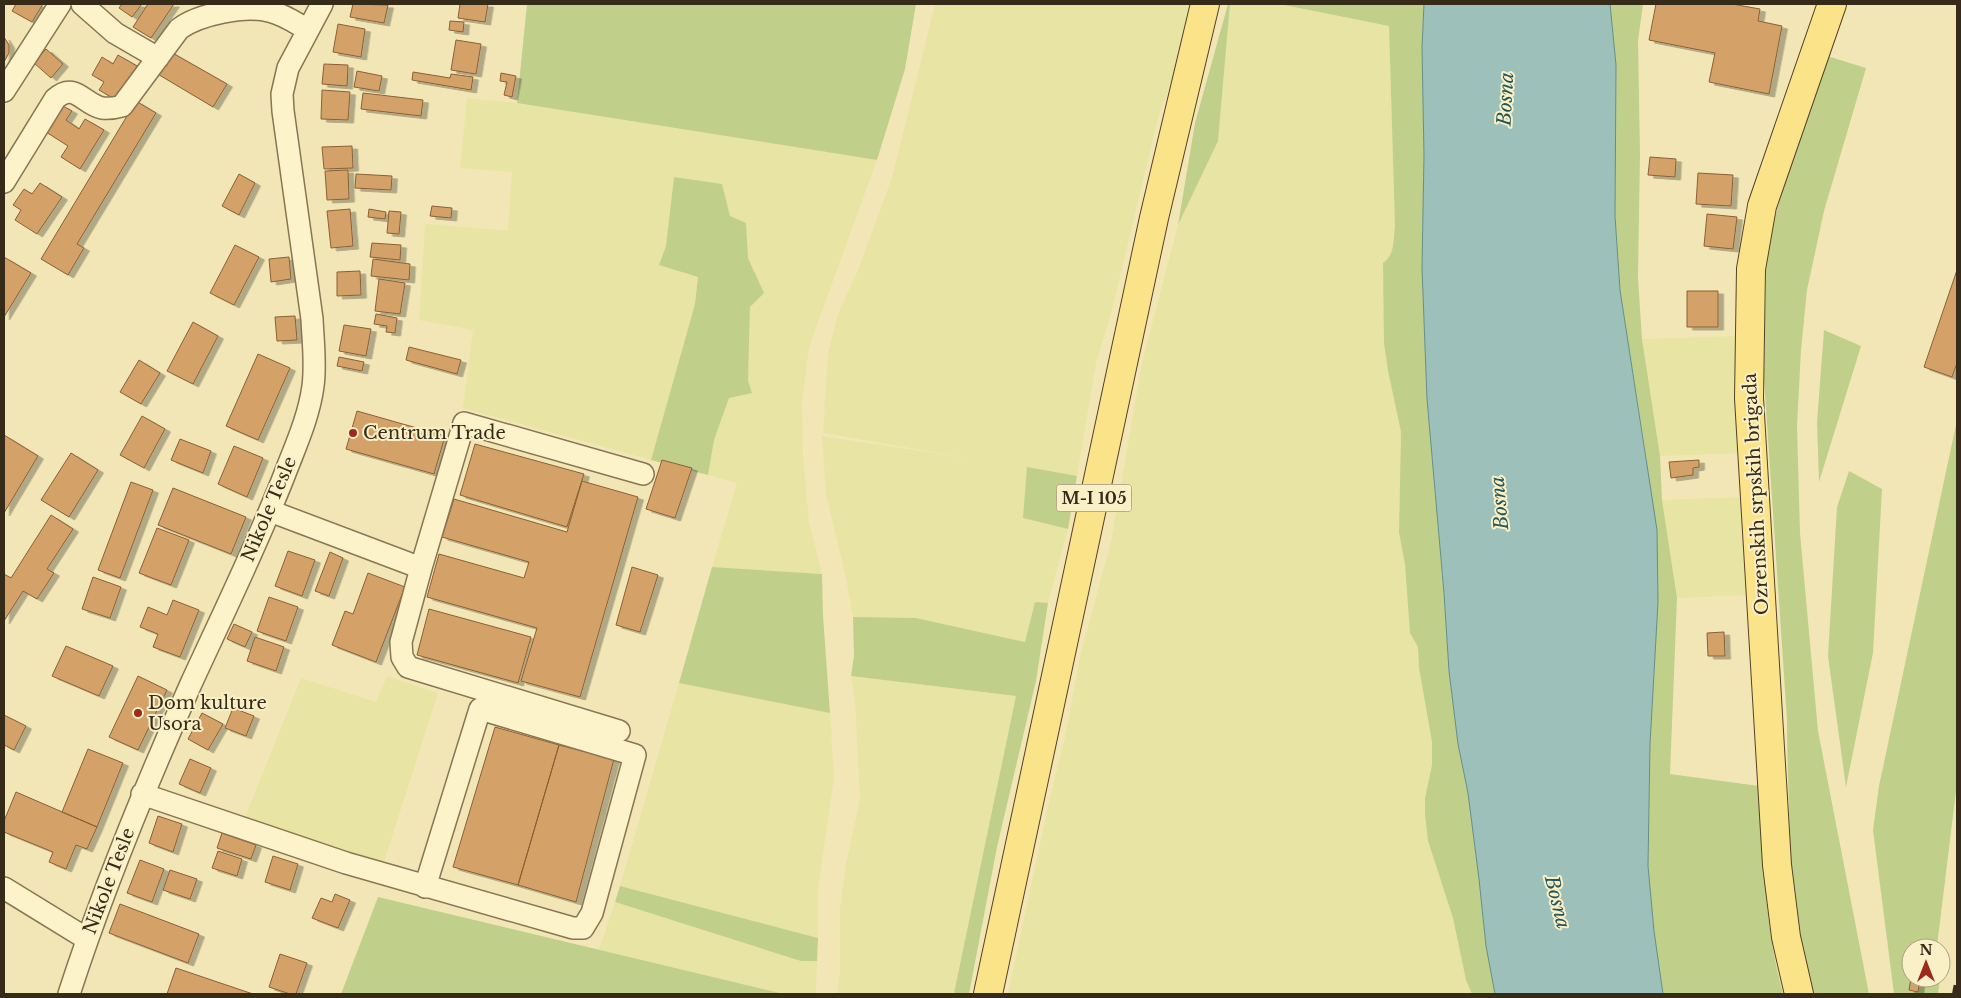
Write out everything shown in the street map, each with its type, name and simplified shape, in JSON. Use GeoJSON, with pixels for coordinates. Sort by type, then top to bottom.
{"type":"FeatureCollection","features":[{"type":"Feature","properties":{"kind":"main road","name":"M-I 105"},"geometry":{"type":"LineString","coordinates":[[988,994],[1154,218],[1205,4]]}},
{"type":"Feature","properties":{"kind":"main road","name":"Ozrenskih srpskih brigada"},"geometry":{"type":"LineString","coordinates":[[1799,994],[1786,937],[1778,865],[1749,398],[1751,269],[1762,206],[1832,4]]}},
{"type":"Feature","properties":{"kind":"street"},"geometry":{"type":"LineString","coordinates":[[4,91],[60,4]]}},
{"type":"Feature","properties":{"kind":"street"},"geometry":{"type":"LineString","coordinates":[[82,4],[115,33],[158,58]]}},
{"type":"Feature","properties":{"kind":"street","name":"Nikole Tesle"},"geometry":{"type":"LineString","coordinates":[[69,994],[123,840],[270,512],[304,425],[313,385],[312,318],[282,94],[288,68],[322,4]]}},
{"type":"Feature","properties":{"kind":"street"},"geometry":{"type":"LineString","coordinates":[[4,182],[55,99],[61,94],[75,93],[103,108],[122,106],[179,29],[189,21],[207,15],[263,10],[279,14],[308,30]]}},
{"type":"Feature","properties":{"kind":"street"},"geometry":{"type":"LineString","coordinates":[[619,731],[408,667],[402,657],[401,642],[464,423],[643,474]]}},
{"type":"Feature","properties":{"kind":"street"},"geometry":{"type":"LineString","coordinates":[[270,512],[421,568]]}},
{"type":"Feature","properties":{"kind":"street"},"geometry":{"type":"LineString","coordinates":[[142,794],[346,863],[426,887],[573,928],[583,928],[592,913],[635,755],[480,709],[426,887]]}},
{"type":"Feature","properties":{"kind":"street"},"geometry":{"type":"LineString","coordinates":[[4,888],[87,939]]}},
{"type":"Feature","properties":{"kind":"shaded area"},"geometry":{"type":"Polygon","coordinates":[[[935,4],[1190,4],[1174,74],[1158,118],[1112,310],[1096,363],[1077,476],[1028,468],[1023,518],[1068,529],[1048,603],[1035,602],[1025,642],[916,618],[853,617],[845,573],[826,495],[822,436],[974,459],[823,433],[828,354],[838,314],[858,270],[892,178],[935,4]]]}},
{"type":"Feature","properties":{"kind":"shaded area"},"geometry":{"type":"Polygon","coordinates":[[[1230,4],[1279,4],[1389,26],[1395,227],[1389,259],[1383,263],[1388,371],[1401,432],[1399,532],[1405,565],[1410,633],[1418,647],[1419,668],[1432,742],[1432,765],[1425,798],[1428,841],[1453,918],[1466,980],[1472,994],[1008,994],[1049,802],[1065,737],[1081,652],[1111,542],[1142,363],[1178,225],[1218,141],[1230,4]]]}},
{"type":"Feature","properties":{"kind":"shaded area"},"geometry":{"type":"Polygon","coordinates":[[[467,98],[517,103],[877,160],[809,347],[802,402],[803,455],[809,522],[822,574],[712,567],[737,483],[708,475],[714,440],[729,398],[748,381],[750,306],[754,271],[730,216],[674,178],[666,247],[660,264],[698,277],[695,304],[651,460],[463,408],[473,330],[419,320],[425,224],[513,231],[508,230],[512,172],[460,168],[467,98]]]}},
{"type":"Feature","properties":{"kind":"shaded area"},"geometry":{"type":"Polygon","coordinates":[[[1741,336],[1745,453],[1660,456],[1642,339],[1741,336]]]}},
{"type":"Feature","properties":{"kind":"shaded area"},"geometry":{"type":"Polygon","coordinates":[[[1747,497],[1749,595],[1677,598],[1662,500],[1747,497]]]}},
{"type":"Feature","properties":{"kind":"shaded area"},"geometry":{"type":"Polygon","coordinates":[[[387,676],[438,693],[383,865],[244,820],[301,678],[376,702],[387,676]]]}},
{"type":"Feature","properties":{"kind":"shaded area"},"geometry":{"type":"Polygon","coordinates":[[[851,676],[1016,696],[954,993],[837,994],[840,973],[840,907],[846,865],[860,799],[855,701],[851,676]]]}},
{"type":"Feature","properties":{"kind":"shaded area"},"geometry":{"type":"Polygon","coordinates":[[[679,683],[830,713],[834,778],[818,889],[818,938],[620,886],[679,683]]]}},
{"type":"Feature","properties":{"kind":"shaded area"},"geometry":{"type":"Polygon","coordinates":[[[615,902],[801,961],[817,961],[816,994],[784,994],[599,950],[615,902]]]}},
{"type":"Feature","properties":{"kind":"green space"},"geometry":{"type":"Polygon","coordinates":[[[527,4],[916,4],[905,69],[877,160],[517,103],[527,4]]]}},
{"type":"Feature","properties":{"kind":"green space"},"geometry":{"type":"Polygon","coordinates":[[[1228,4],[1230,4],[1218,141],[1178,225],[1195,123],[1228,4]]]}},
{"type":"Feature","properties":{"kind":"green space"},"geometry":{"type":"Polygon","coordinates":[[[1279,4],[1424,4],[1422,48],[1424,155],[1422,268],[1427,399],[1449,671],[1458,744],[1468,793],[1486,946],[1495,994],[1472,994],[1466,980],[1453,918],[1428,841],[1425,814],[1425,798],[1432,765],[1432,742],[1419,668],[1418,647],[1410,633],[1405,565],[1399,532],[1401,432],[1384,343],[1383,263],[1392,252],[1395,227],[1389,26],[1279,4]]]}},
{"type":"Feature","properties":{"kind":"green space"},"geometry":{"type":"Polygon","coordinates":[[[1610,4],[1643,4],[1638,41],[1640,154],[1638,278],[1642,339],[1660,456],[1662,500],[1677,598],[1670,774],[1759,786],[1764,865],[1772,943],[1783,994],[1663,994],[1654,931],[1648,866],[1650,744],[1658,602],[1646,456],[1620,290],[1615,216],[1616,65],[1610,4]]]}},
{"type":"Feature","properties":{"kind":"green space"},"geometry":{"type":"Polygon","coordinates":[[[1824,55],[1866,68],[1824,211],[1807,290],[1801,350],[1797,426],[1800,533],[1818,731],[1869,994],[1812,994],[1798,938],[1791,862],[1787,720],[1764,379],[1766,268],[1773,223],[1824,55]]]}},
{"type":"Feature","properties":{"kind":"green space"},"geometry":{"type":"Polygon","coordinates":[[[674,177],[722,184],[730,216],[746,223],[748,258],[764,293],[750,307],[748,381],[752,393],[729,398],[714,440],[708,475],[651,460],[695,304],[698,277],[659,265],[666,246],[674,177]]]}},
{"type":"Feature","properties":{"kind":"green space"},"geometry":{"type":"Polygon","coordinates":[[[1824,330],[1861,346],[1819,482],[1817,422],[1824,330]]]}},
{"type":"Feature","properties":{"kind":"green space"},"geometry":{"type":"Polygon","coordinates":[[[1957,420],[1957,783],[1938,938],[1901,938],[1901,988],[1939,988],[1938,994],[1894,994],[1873,830],[1879,786],[1957,420]]]}},
{"type":"Feature","properties":{"kind":"green space"},"geometry":{"type":"Polygon","coordinates":[[[1027,467],[1077,476],[1068,529],[1023,518],[1027,467]]]}},
{"type":"Feature","properties":{"kind":"green space"},"geometry":{"type":"Polygon","coordinates":[[[1849,471],[1882,489],[1873,653],[1846,787],[1828,656],[1837,507],[1849,471]]]}},
{"type":"Feature","properties":{"kind":"green space"},"geometry":{"type":"Polygon","coordinates":[[[712,567],[822,574],[830,713],[679,683],[712,567]]]}},
{"type":"Feature","properties":{"kind":"green space"},"geometry":{"type":"Polygon","coordinates":[[[1035,602],[1048,603],[1036,681],[997,847],[969,994],[935,994],[954,993],[1016,696],[851,676],[854,656],[853,617],[916,618],[1025,642],[1035,602]]]}},
{"type":"Feature","properties":{"kind":"green space"},"geometry":{"type":"Polygon","coordinates":[[[620,886],[818,938],[817,961],[801,961],[615,902],[620,886]]]}},
{"type":"Feature","properties":{"kind":"green space"},"geometry":{"type":"Polygon","coordinates":[[[378,897],[784,994],[341,994],[378,897]]]}},
{"type":"Feature","properties":{"kind":"water","name":"Bosna"},"geometry":{"type":"Polygon","coordinates":[[[1424,4],[1610,4],[1616,65],[1615,216],[1620,290],[1657,530],[1658,602],[1650,744],[1648,866],[1654,931],[1663,994],[1495,994],[1486,946],[1468,793],[1458,744],[1449,671],[1427,399],[1422,268],[1424,155],[1422,48],[1424,4]]]}},
{"type":"Feature","properties":{"kind":"building"},"geometry":{"type":"Polygon","coordinates":[[[16,4],[43,4],[32,22],[12,11],[16,4]]]}},
{"type":"Feature","properties":{"kind":"building"},"geometry":{"type":"Polygon","coordinates":[[[122,4],[142,4],[132,17],[119,8],[122,4]]]}},
{"type":"Feature","properties":{"kind":"building"},"geometry":{"type":"Polygon","coordinates":[[[148,4],[174,4],[151,38],[133,27],[148,4]]]}},
{"type":"Feature","properties":{"kind":"building"},"geometry":{"type":"Polygon","coordinates":[[[353,4],[388,5],[384,23],[350,17],[353,4]]]}},
{"type":"Feature","properties":{"kind":"building"},"geometry":{"type":"Polygon","coordinates":[[[460,4],[488,4],[485,22],[458,18],[460,4]]]}},
{"type":"Feature","properties":{"kind":"building"},"geometry":{"type":"Polygon","coordinates":[[[1656,4],[1732,4],[1760,9],[1758,21],[1782,26],[1769,94],[1709,82],[1715,53],[1649,40],[1656,4]]]}},
{"type":"Feature","properties":{"kind":"building"},"geometry":{"type":"Polygon","coordinates":[[[450,21],[464,22],[463,32],[449,30],[450,21]]]}},
{"type":"Feature","properties":{"kind":"building"},"geometry":{"type":"Polygon","coordinates":[[[338,24],[365,29],[361,57],[333,52],[338,24]]]}},
{"type":"Feature","properties":{"kind":"building"},"geometry":{"type":"Polygon","coordinates":[[[4,37],[9,45],[9,53],[4,62],[4,37]]]}},
{"type":"Feature","properties":{"kind":"building"},"geometry":{"type":"Polygon","coordinates":[[[456,40],[481,44],[476,74],[451,70],[456,40]]]}},
{"type":"Feature","properties":{"kind":"building"},"geometry":{"type":"Polygon","coordinates":[[[46,49],[63,64],[51,78],[34,63],[46,49]]]}},
{"type":"Feature","properties":{"kind":"building"},"geometry":{"type":"Polygon","coordinates":[[[169,51],[227,84],[213,107],[156,73],[169,51]]]}},
{"type":"Feature","properties":{"kind":"building"},"geometry":{"type":"Polygon","coordinates":[[[118,55],[137,66],[116,100],[99,90],[104,82],[92,75],[102,57],[113,64],[118,55]]]}},
{"type":"Feature","properties":{"kind":"building"},"geometry":{"type":"Polygon","coordinates":[[[324,64],[348,65],[347,86],[322,84],[324,64]]]}},
{"type":"Feature","properties":{"kind":"building"},"geometry":{"type":"Polygon","coordinates":[[[357,71],[382,76],[379,91],[354,87],[357,71]]]}},
{"type":"Feature","properties":{"kind":"building"},"geometry":{"type":"Polygon","coordinates":[[[413,72],[450,78],[451,74],[473,77],[471,90],[412,80],[413,72]]]}},
{"type":"Feature","properties":{"kind":"building"},"geometry":{"type":"Polygon","coordinates":[[[501,73],[516,76],[512,97],[504,95],[507,82],[500,81],[501,73]]]}},
{"type":"Feature","properties":{"kind":"building"},"geometry":{"type":"Polygon","coordinates":[[[322,90],[350,92],[348,120],[321,119],[322,90]]]}},
{"type":"Feature","properties":{"kind":"building"},"geometry":{"type":"Polygon","coordinates":[[[363,93],[423,100],[421,116],[361,109],[363,93]]]}},
{"type":"Feature","properties":{"kind":"building"},"geometry":{"type":"Polygon","coordinates":[[[136,101],[156,113],[77,244],[84,248],[68,275],[41,259],[136,101]]]}},
{"type":"Feature","properties":{"kind":"building"},"geometry":{"type":"Polygon","coordinates":[[[63,106],[72,111],[66,120],[79,129],[85,119],[104,130],[80,169],[61,157],[68,146],[46,132],[63,106]]]}},
{"type":"Feature","properties":{"kind":"building"},"geometry":{"type":"Polygon","coordinates":[[[352,146],[353,168],[324,169],[322,147],[352,146]]]}},
{"type":"Feature","properties":{"kind":"building"},"geometry":{"type":"Polygon","coordinates":[[[1650,157],[1676,159],[1675,177],[1648,175],[1650,157]]]}},
{"type":"Feature","properties":{"kind":"building"},"geometry":{"type":"Polygon","coordinates":[[[348,170],[349,199],[327,200],[325,171],[348,170]]]}},
{"type":"Feature","properties":{"kind":"building"},"geometry":{"type":"Polygon","coordinates":[[[1698,173],[1733,175],[1731,206],[1696,204],[1698,173]]]}},
{"type":"Feature","properties":{"kind":"building"},"geometry":{"type":"Polygon","coordinates":[[[239,174],[255,183],[239,215],[222,206],[239,174]]]}},
{"type":"Feature","properties":{"kind":"building"},"geometry":{"type":"Polygon","coordinates":[[[356,174],[392,176],[391,190],[355,188],[356,174]]]}},
{"type":"Feature","properties":{"kind":"building"},"geometry":{"type":"Polygon","coordinates":[[[40,183],[62,197],[37,234],[15,220],[21,210],[13,205],[24,189],[32,194],[40,183]]]}},
{"type":"Feature","properties":{"kind":"building"},"geometry":{"type":"Polygon","coordinates":[[[432,206],[452,208],[451,218],[430,216],[432,206]]]}},
{"type":"Feature","properties":{"kind":"building"},"geometry":{"type":"Polygon","coordinates":[[[350,209],[353,246],[331,248],[327,211],[350,209]]]}},
{"type":"Feature","properties":{"kind":"building"},"geometry":{"type":"Polygon","coordinates":[[[369,209],[386,212],[385,219],[368,217],[369,209]]]}},
{"type":"Feature","properties":{"kind":"building"},"geometry":{"type":"Polygon","coordinates":[[[389,211],[401,212],[399,234],[387,233],[389,211]]]}},
{"type":"Feature","properties":{"kind":"building"},"geometry":{"type":"Polygon","coordinates":[[[1707,214],[1737,217],[1733,249],[1704,246],[1707,214]]]}},
{"type":"Feature","properties":{"kind":"building"},"geometry":{"type":"Polygon","coordinates":[[[372,243],[401,245],[400,260],[370,257],[372,243]]]}},
{"type":"Feature","properties":{"kind":"building"},"geometry":{"type":"Polygon","coordinates":[[[235,245],[259,257],[234,305],[210,293],[235,245]]]}},
{"type":"Feature","properties":{"kind":"building"},"geometry":{"type":"Polygon","coordinates":[[[4,257],[31,273],[4,317],[4,257]]]}},
{"type":"Feature","properties":{"kind":"building"},"geometry":{"type":"Polygon","coordinates":[[[289,257],[291,279],[271,282],[269,259],[289,257]]]}},
{"type":"Feature","properties":{"kind":"building"},"geometry":{"type":"Polygon","coordinates":[[[373,259],[410,264],[409,280],[371,276],[373,259]]]}},
{"type":"Feature","properties":{"kind":"building"},"geometry":{"type":"Polygon","coordinates":[[[1957,270],[1957,363],[1952,377],[1924,367],[1957,270]]]}},
{"type":"Feature","properties":{"kind":"building"},"geometry":{"type":"Polygon","coordinates":[[[360,271],[361,295],[337,296],[337,272],[360,271]]]}},
{"type":"Feature","properties":{"kind":"building"},"geometry":{"type":"Polygon","coordinates":[[[379,279],[405,283],[400,314],[375,311],[379,279]]]}},
{"type":"Feature","properties":{"kind":"building"},"geometry":{"type":"Polygon","coordinates":[[[1687,291],[1718,291],[1718,327],[1687,327],[1687,291]]]}},
{"type":"Feature","properties":{"kind":"building"},"geometry":{"type":"Polygon","coordinates":[[[376,314],[397,318],[395,333],[386,332],[387,326],[374,324],[376,314]]]}},
{"type":"Feature","properties":{"kind":"building"},"geometry":{"type":"Polygon","coordinates":[[[295,316],[297,340],[277,341],[275,317],[295,316]]]}},
{"type":"Feature","properties":{"kind":"building"},"geometry":{"type":"Polygon","coordinates":[[[193,322],[218,336],[193,384],[167,371],[193,322]]]}},
{"type":"Feature","properties":{"kind":"building"},"geometry":{"type":"Polygon","coordinates":[[[344,325],[371,329],[366,356],[339,351],[344,325]]]}},
{"type":"Feature","properties":{"kind":"building"},"geometry":{"type":"Polygon","coordinates":[[[409,347],[461,360],[457,374],[406,360],[409,347]]]}},
{"type":"Feature","properties":{"kind":"building"},"geometry":{"type":"Polygon","coordinates":[[[258,354],[290,368],[258,440],[226,426],[258,354]]]}},
{"type":"Feature","properties":{"kind":"building"},"geometry":{"type":"Polygon","coordinates":[[[339,357],[364,362],[362,371],[337,366],[339,357]]]}},
{"type":"Feature","properties":{"kind":"building"},"geometry":{"type":"Polygon","coordinates":[[[139,360],[160,373],[141,404],[120,392],[139,360]]]}},
{"type":"Feature","properties":{"kind":"building"},"geometry":{"type":"Polygon","coordinates":[[[357,411],[445,436],[434,474],[346,449],[357,411]]]}},
{"type":"Feature","properties":{"kind":"building"},"geometry":{"type":"Polygon","coordinates":[[[142,416],[165,429],[144,468],[120,455],[142,416]]]}},
{"type":"Feature","properties":{"kind":"building"},"geometry":{"type":"Polygon","coordinates":[[[4,435],[38,456],[4,513],[4,435]]]}},
{"type":"Feature","properties":{"kind":"building"},"geometry":{"type":"Polygon","coordinates":[[[180,439],[211,451],[203,473],[171,460],[180,439]]]}},
{"type":"Feature","properties":{"kind":"building"},"geometry":{"type":"Polygon","coordinates":[[[475,444],[584,474],[567,527],[460,495],[475,444]]]}},
{"type":"Feature","properties":{"kind":"building"},"geometry":{"type":"Polygon","coordinates":[[[234,446],[263,458],[247,497],[218,484],[234,446]]]}},
{"type":"Feature","properties":{"kind":"building"},"geometry":{"type":"Polygon","coordinates":[[[71,453],[98,470],[69,517],[41,500],[71,453]]]}},
{"type":"Feature","properties":{"kind":"building"},"geometry":{"type":"Polygon","coordinates":[[[662,460],[692,468],[675,518],[646,509],[662,460]]]}},
{"type":"Feature","properties":{"kind":"building"},"geometry":{"type":"Polygon","coordinates":[[[1699,460],[1699,467],[1693,468],[1693,475],[1671,478],[1669,462],[1699,460]]]}},
{"type":"Feature","properties":{"kind":"building"},"geometry":{"type":"Polygon","coordinates":[[[582,481],[638,497],[580,697],[521,681],[537,628],[427,597],[439,554],[524,578],[529,562],[442,537],[454,499],[567,532],[582,481]]]}},
{"type":"Feature","properties":{"kind":"building"},"geometry":{"type":"Polygon","coordinates":[[[131,482],[153,490],[120,578],[98,570],[131,482]]]}},
{"type":"Feature","properties":{"kind":"building"},"geometry":{"type":"Polygon","coordinates":[[[173,488],[246,517],[231,554],[158,525],[173,488]]]}},
{"type":"Feature","properties":{"kind":"building"},"geometry":{"type":"Polygon","coordinates":[[[51,515],[73,529],[47,569],[54,573],[37,599],[23,591],[4,621],[4,574],[11,578],[51,515]]]}},
{"type":"Feature","properties":{"kind":"building"},"geometry":{"type":"Polygon","coordinates":[[[157,528],[189,540],[171,585],[139,573],[157,528]]]}},
{"type":"Feature","properties":{"kind":"building"},"geometry":{"type":"Polygon","coordinates":[[[288,551],[315,560],[302,596],[275,586],[288,551]]]}},
{"type":"Feature","properties":{"kind":"building"},"geometry":{"type":"Polygon","coordinates":[[[330,552],[343,558],[329,596],[315,591],[330,552]]]}},
{"type":"Feature","properties":{"kind":"building"},"geometry":{"type":"Polygon","coordinates":[[[632,567],[658,575],[640,632],[616,625],[632,567]]]}},
{"type":"Feature","properties":{"kind":"building"},"geometry":{"type":"Polygon","coordinates":[[[368,573],[405,587],[376,662],[332,645],[345,611],[353,614],[368,573]]]}},
{"type":"Feature","properties":{"kind":"building"},"geometry":{"type":"Polygon","coordinates":[[[93,577],[121,587],[110,618],[82,609],[93,577]]]}},
{"type":"Feature","properties":{"kind":"building"},"geometry":{"type":"Polygon","coordinates":[[[269,597],[298,607],[286,641],[257,631],[269,597]]]}},
{"type":"Feature","properties":{"kind":"building"},"geometry":{"type":"Polygon","coordinates":[[[173,600],[199,610],[180,657],[153,647],[158,634],[140,627],[148,607],[167,615],[173,600]]]}},
{"type":"Feature","properties":{"kind":"building"},"geometry":{"type":"Polygon","coordinates":[[[429,609],[531,637],[518,683],[417,655],[429,609]]]}},
{"type":"Feature","properties":{"kind":"building"},"geometry":{"type":"Polygon","coordinates":[[[234,624],[252,632],[245,647],[227,639],[234,624]]]}},
{"type":"Feature","properties":{"kind":"building"},"geometry":{"type":"Polygon","coordinates":[[[1724,632],[1725,656],[1708,656],[1707,633],[1724,632]]]}},
{"type":"Feature","properties":{"kind":"building"},"geometry":{"type":"Polygon","coordinates":[[[255,637],[284,647],[276,671],[247,661],[255,637]]]}},
{"type":"Feature","properties":{"kind":"building"},"geometry":{"type":"Polygon","coordinates":[[[66,646],[113,666],[99,696],[52,676],[66,646]]]}},
{"type":"Feature","properties":{"kind":"building","name":"Dom kulture Usora"},"geometry":{"type":"Polygon","coordinates":[[[138,676],[167,690],[138,750],[109,737],[138,676]]]}},
{"type":"Feature","properties":{"kind":"building"},"geometry":{"type":"Polygon","coordinates":[[[233,708],[254,716],[246,736],[225,728],[233,708]]]}},
{"type":"Feature","properties":{"kind":"building"},"geometry":{"type":"Polygon","coordinates":[[[202,713],[223,724],[208,750],[188,739],[202,713]]]}},
{"type":"Feature","properties":{"kind":"building"},"geometry":{"type":"Polygon","coordinates":[[[4,715],[26,726],[14,750],[4,745],[4,715]]]}},
{"type":"Feature","properties":{"kind":"building"},"geometry":{"type":"Polygon","coordinates":[[[495,727],[559,745],[518,885],[453,867],[495,727]]]}},
{"type":"Feature","properties":{"kind":"building"},"geometry":{"type":"Polygon","coordinates":[[[559,745],[614,759],[576,902],[518,885],[559,745]]]}},
{"type":"Feature","properties":{"kind":"building"},"geometry":{"type":"Polygon","coordinates":[[[88,749],[123,763],[97,827],[62,812],[88,749]]]}},
{"type":"Feature","properties":{"kind":"building"},"geometry":{"type":"Polygon","coordinates":[[[190,759],[211,768],[200,793],[179,784],[190,759]]]}},
{"type":"Feature","properties":{"kind":"building"},"geometry":{"type":"Polygon","coordinates":[[[16,792],[97,827],[87,849],[76,845],[66,869],[49,862],[53,852],[4,832],[4,821],[16,792]]]}},
{"type":"Feature","properties":{"kind":"building"},"geometry":{"type":"Polygon","coordinates":[[[158,816],[182,824],[173,852],[149,843],[158,816]]]}},
{"type":"Feature","properties":{"kind":"building"},"geometry":{"type":"Polygon","coordinates":[[[222,833],[256,845],[251,859],[217,848],[222,833]]]}},
{"type":"Feature","properties":{"kind":"building"},"geometry":{"type":"Polygon","coordinates":[[[218,851],[242,859],[237,876],[212,868],[218,851]]]}},
{"type":"Feature","properties":{"kind":"building"},"geometry":{"type":"Polygon","coordinates":[[[273,856],[298,864],[290,890],[265,882],[273,856]]]}},
{"type":"Feature","properties":{"kind":"building"},"geometry":{"type":"Polygon","coordinates":[[[140,860],[164,869],[152,902],[127,893],[140,860]]]}},
{"type":"Feature","properties":{"kind":"building"},"geometry":{"type":"Polygon","coordinates":[[[170,870],[197,879],[190,899],[163,890],[170,870]]]}},
{"type":"Feature","properties":{"kind":"building"},"geometry":{"type":"Polygon","coordinates":[[[335,894],[350,900],[338,928],[312,918],[321,898],[332,902],[335,894]]]}},
{"type":"Feature","properties":{"kind":"building"},"geometry":{"type":"Polygon","coordinates":[[[120,904],[199,934],[188,963],[109,933],[120,904]]]}},
{"type":"Feature","properties":{"kind":"building"},"geometry":{"type":"Polygon","coordinates":[[[280,954],[307,963],[296,994],[290,994],[269,987],[280,954]]]}},
{"type":"Feature","properties":{"kind":"building"},"geometry":{"type":"Polygon","coordinates":[[[176,968],[253,994],[167,994],[176,968]]]}},
{"type":"Feature","properties":{"kind":"building"},"geometry":{"type":"Polygon","coordinates":[[[1909,988],[1919,988],[1918,992],[1909,990],[1909,988]]]}},
{"type":"Feature","properties":{"kind":"railway"},"geometry":{"type":"LineString","coordinates":[[1954,994],[1957,978]]}},
{"type":"Feature","properties":{"kind":"place","name":"Centrum Trade"},"geometry":{"type":"Point","coordinates":[353,433]}},
{"type":"Feature","properties":{"kind":"place","name":"Dom kulture Usora"},"geometry":{"type":"Point","coordinates":[138,713]}}]}
